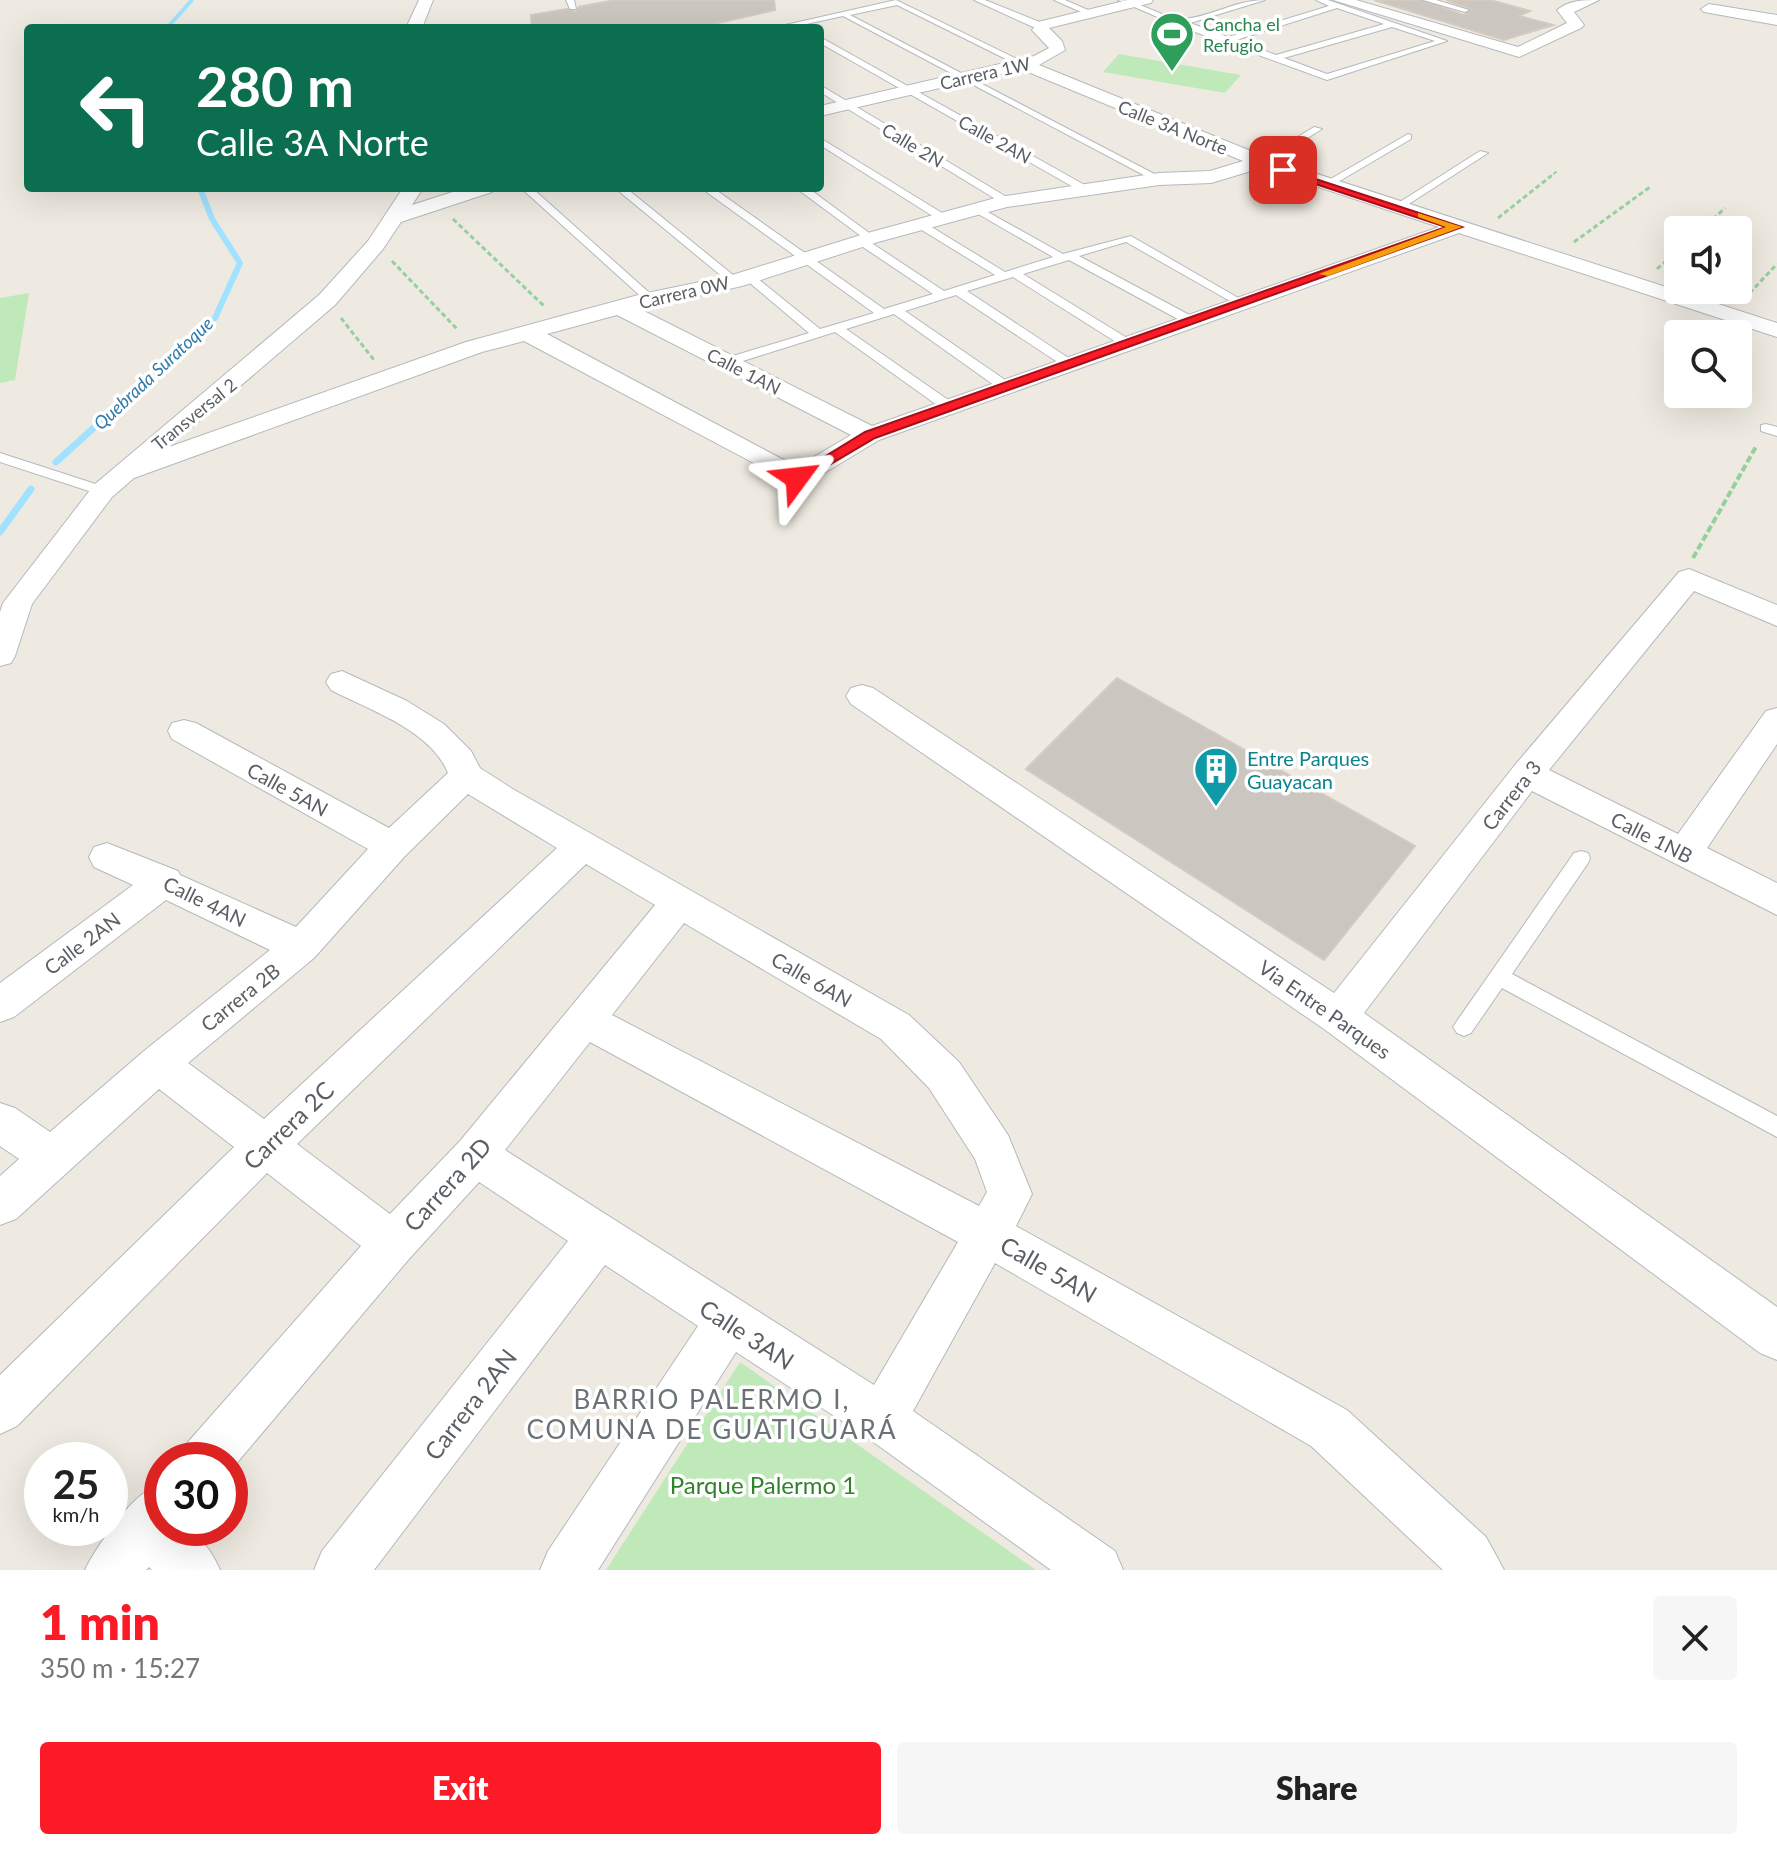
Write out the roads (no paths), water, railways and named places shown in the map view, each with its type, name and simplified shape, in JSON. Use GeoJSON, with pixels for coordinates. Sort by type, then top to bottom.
{"type":"FeatureCollection","features":[{"type":"Feature","properties":{"kind":"street"},"geometry":{"type":"LineString","coordinates":[[416,24],[426,0]]}},
{"type":"Feature","properties":{"kind":"street"},"geometry":{"type":"LineString","coordinates":[[1338,3],[1519,52],[1576,25],[1565,10],[1592,0]]}},
{"type":"Feature","properties":{"kind":"street"},"geometry":{"type":"LineString","coordinates":[[1043,25],[1128,3]]}},
{"type":"Feature","properties":{"kind":"street"},"geometry":{"type":"LineString","coordinates":[[1716,4],[1777,20]]}},
{"type":"Feature","properties":{"kind":"street","name":"Carrera 1W"},"geometry":{"type":"LineString","coordinates":[[824,110],[1025,65],[1057,50],[1056,44],[1040,30],[1043,25]]}},
{"type":"Feature","properties":{"kind":"street","name":"Calle 3A Norte"},"geometry":{"type":"LineString","coordinates":[[1025,65],[1261,162],[1777,330]]}},
{"type":"Feature","properties":{"kind":"street","name":"Carrera 0W"},"geometry":{"type":"LineString","coordinates":[[112,483],[387,377],[474,347],[650,299],[741,279],[866,239],[1006,201],[1159,179],[1211,177],[1261,162]]}},
{"type":"Feature","properties":{"kind":"street","name":"Transversal 2"},"geometry":{"type":"LineString","coordinates":[[0,656],[18,603],[112,483],[327,300],[376,245],[411,192]]}},
{"type":"Feature","properties":{"kind":"street"},"geometry":{"type":"LineString","coordinates":[[396,217],[472,192]]}},
{"type":"Feature","properties":{"kind":"street"},"geometry":{"type":"LineString","coordinates":[[527,333],[797,478],[870,435],[1241,303],[1468,230]]}},
{"type":"Feature","properties":{"kind":"street","name":"Calle 1AN"},"geometry":{"type":"LineString","coordinates":[[619,307],[870,435]]}},
{"type":"Feature","properties":{"kind":"street","name":"Carrera 3"},"geometry":{"type":"LineString","coordinates":[[1338,1017],[1527,774],[1689,578],[1777,616]]}},
{"type":"Feature","properties":{"kind":"street","name":"Calle 6AN"},"geometry":{"type":"LineString","coordinates":[[342,682],[444,738],[464,765],[466,776],[581,847],[895,1027],[944,1075],[993,1149],[1010,1194],[882,1419]]}},
{"type":"Feature","properties":{"kind":"street","name":"Via Entre Parques"},"geometry":{"type":"LineString","coordinates":[[862,696],[1338,1017],[1777,1336]]}},
{"type":"Feature","properties":{"kind":"street"},"geometry":{"type":"LineString","coordinates":[[1684,854],[1777,719]]}},
{"type":"Feature","properties":{"kind":"street","name":"Calle 5AN"},"geometry":{"type":"LineString","coordinates":[[184,731],[392,846]]}},
{"type":"Feature","properties":{"kind":"street","name":"Calle 1NB"},"geometry":{"type":"LineString","coordinates":[[1527,774],[1777,900]]}},
{"type":"Feature","properties":{"kind":"street","name":"Carrera 2B"},"geometry":{"type":"LineString","coordinates":[[0,1204],[158,1064],[301,947],[392,846],[466,776]]}},
{"type":"Feature","properties":{"kind":"street","name":"Carrera 2C"},"geometry":{"type":"LineString","coordinates":[[0,1409],[266,1145],[581,847]]}},
{"type":"Feature","properties":{"kind":"street","name":"Calle 4AN"},"geometry":{"type":"LineString","coordinates":[[107,857],[165,881],[301,947]]}},
{"type":"Feature","properties":{"kind":"street","name":"Calle 2AN"},"geometry":{"type":"LineString","coordinates":[[0,1005],[165,881]]}},
{"type":"Feature","properties":{"kind":"street","name":"Carrera 2D"},"geometry":{"type":"LineString","coordinates":[[222,1442],[393,1243],[475,1155],[680,901]]}},
{"type":"Feature","properties":{"kind":"street","name":"Calle 5AN"},"geometry":{"type":"LineString","coordinates":[[585,1020],[986,1233],[1329,1428],[1467,1556],[1477,1570]]}},
{"type":"Feature","properties":{"kind":"street"},"geometry":{"type":"LineString","coordinates":[[158,1064],[393,1243]]}},
{"type":"Feature","properties":{"kind":"street"},"geometry":{"type":"LineString","coordinates":[[0,1122],[53,1159]]}},
{"type":"Feature","properties":{"kind":"street","name":"Calle 3AN"},"geometry":{"type":"LineString","coordinates":[[475,1155],[728,1322],[882,1419],[1094,1569]]}},
{"type":"Feature","properties":{"kind":"street","name":"Carrera 2AN"},"geometry":{"type":"LineString","coordinates":[[341,1570],[599,1237]]}},
{"type":"Feature","properties":{"kind":"street"},"geometry":{"type":"LineString","coordinates":[[567,1570],[728,1322]]}},
{"type":"Feature","properties":{"kind":"street"},"geometry":{"type":"LineString","coordinates":[[112,1570],[144,1533]]}},
{"type":"Feature","properties":{"kind":"street"},"geometry":{"type":"LineString","coordinates":[[174,1546],[193,1570]]}},
{"type":"Feature","properties":{"kind":"lane"},"geometry":{"type":"LineString","coordinates":[[978,0],[1036,25],[1043,25]]}},
{"type":"Feature","properties":{"kind":"lane"},"geometry":{"type":"LineString","coordinates":[[1058,0],[1091,13]]}},
{"type":"Feature","properties":{"kind":"lane"},"geometry":{"type":"LineString","coordinates":[[1179,23],[1261,0]]}},
{"type":"Feature","properties":{"kind":"lane"},"geometry":{"type":"LineString","coordinates":[[1128,3],[1327,77],[1443,41],[1338,3],[1320,0]]}},
{"type":"Feature","properties":{"kind":"lane"},"geometry":{"type":"LineString","coordinates":[[1427,0],[1465,10]]}},
{"type":"Feature","properties":{"kind":"lane","name":"Calle 3A Norte"},"geometry":{"type":"LineString","coordinates":[[847,16],[898,2],[1025,65]]}},
{"type":"Feature","properties":{"kind":"lane"},"geometry":{"type":"LineString","coordinates":[[1128,3],[1163,27]]}},
{"type":"Feature","properties":{"kind":"lane"},"geometry":{"type":"LineString","coordinates":[[1226,40],[1338,3]]}},
{"type":"Feature","properties":{"kind":"lane"},"geometry":{"type":"LineString","coordinates":[[806,24],[847,16],[1159,179]]}},
{"type":"Feature","properties":{"kind":"lane"},"geometry":{"type":"LineString","coordinates":[[1274,58],[1393,24]]}},
{"type":"Feature","properties":{"kind":"lane","name":"Calle 2AN"},"geometry":{"type":"LineString","coordinates":[[824,42],[1086,190]]}},
{"type":"Feature","properties":{"kind":"lane","name":"Calle 2N"},"geometry":{"type":"LineString","coordinates":[[824,91],[1006,201]]}},
{"type":"Feature","properties":{"kind":"lane"},"geometry":{"type":"LineString","coordinates":[[1261,162],[1317,129]]}},
{"type":"Feature","properties":{"kind":"lane"},"geometry":{"type":"LineString","coordinates":[[1327,184],[1408,137]]}},
{"type":"Feature","properties":{"kind":"lane"},"geometry":{"type":"LineString","coordinates":[[824,144],[943,218]]}},
{"type":"Feature","properties":{"kind":"lane"},"geometry":{"type":"LineString","coordinates":[[1397,207],[1483,153]]}},
{"type":"Feature","properties":{"kind":"lane"},"geometry":{"type":"LineString","coordinates":[[530,192],[650,299]]}},
{"type":"Feature","properties":{"kind":"lane"},"geometry":{"type":"LineString","coordinates":[[625,192],[818,334]]}},
{"type":"Feature","properties":{"kind":"lane"},"geometry":{"type":"LineString","coordinates":[[712,192],[806,259],[1006,387]]}},
{"type":"Feature","properties":{"kind":"lane"},"geometry":{"type":"LineString","coordinates":[[806,192],[942,295]]}},
{"type":"Feature","properties":{"kind":"lane"},"geometry":{"type":"LineString","coordinates":[[977,209],[1191,321]]}},
{"type":"Feature","properties":{"kind":"lane"},"geometry":{"type":"LineString","coordinates":[[921,225],[1128,344]]}},
{"type":"Feature","properties":{"kind":"lane"},"geometry":{"type":"LineString","coordinates":[[727,362],[1127,238],[1241,303]]}},
{"type":"Feature","properties":{"kind":"lane"},"geometry":{"type":"LineString","coordinates":[[958,291],[1069,364]]}},
{"type":"Feature","properties":{"kind":"lane"},"geometry":{"type":"LineString","coordinates":[[837,328],[949,407]]}},
{"type":"Feature","properties":{"kind":"lane"},"geometry":{"type":"LineString","coordinates":[[0,457],[112,483]]}},
{"type":"Feature","properties":{"kind":"lane"},"geometry":{"type":"LineString","coordinates":[[1464,1027],[1581,858]]}},
{"type":"Feature","properties":{"kind":"lane"},"geometry":{"type":"LineString","coordinates":[[1500,977],[1777,1127]]}},
{"type":"Feature","properties":{"kind":"waterway"},"geometry":{"type":"LineString","coordinates":[[171,24],[192,0]]}},
{"type":"Feature","properties":{"kind":"waterway","name":"Quebrada Suratoque"},"geometry":{"type":"LineString","coordinates":[[118,406],[215,318],[240,263],[212,219],[202,192]]}},
{"type":"Feature","properties":{"kind":"waterway","name":"Quebrada Suratoque"},"geometry":{"type":"LineString","coordinates":[[56,462],[120,404]]}},
{"type":"Feature","properties":{"kind":"waterway","name":"Quebrada Suratoque"},"geometry":{"type":"LineString","coordinates":[[0,532],[31,489]]}},
{"type":"Feature","properties":{"kind":"place","name":"Cancha el Refugio"},"geometry":{"type":"Point","coordinates":[1172,73]}},
{"type":"Feature","properties":{"kind":"place","name":"Entre Parques Guayacan"},"geometry":{"type":"Point","coordinates":[1216,808]}},
{"type":"Feature","properties":{"kind":"district","name":"BARRIO PALERMO I, COMUNA DE GUATIGUARÁ"},"geometry":{"type":"Point","coordinates":[712,1414]}},
{"type":"Feature","properties":{"kind":"park label","name":"Parque Palermo 1"},"geometry":{"type":"Point","coordinates":[763,1484]}}]}
